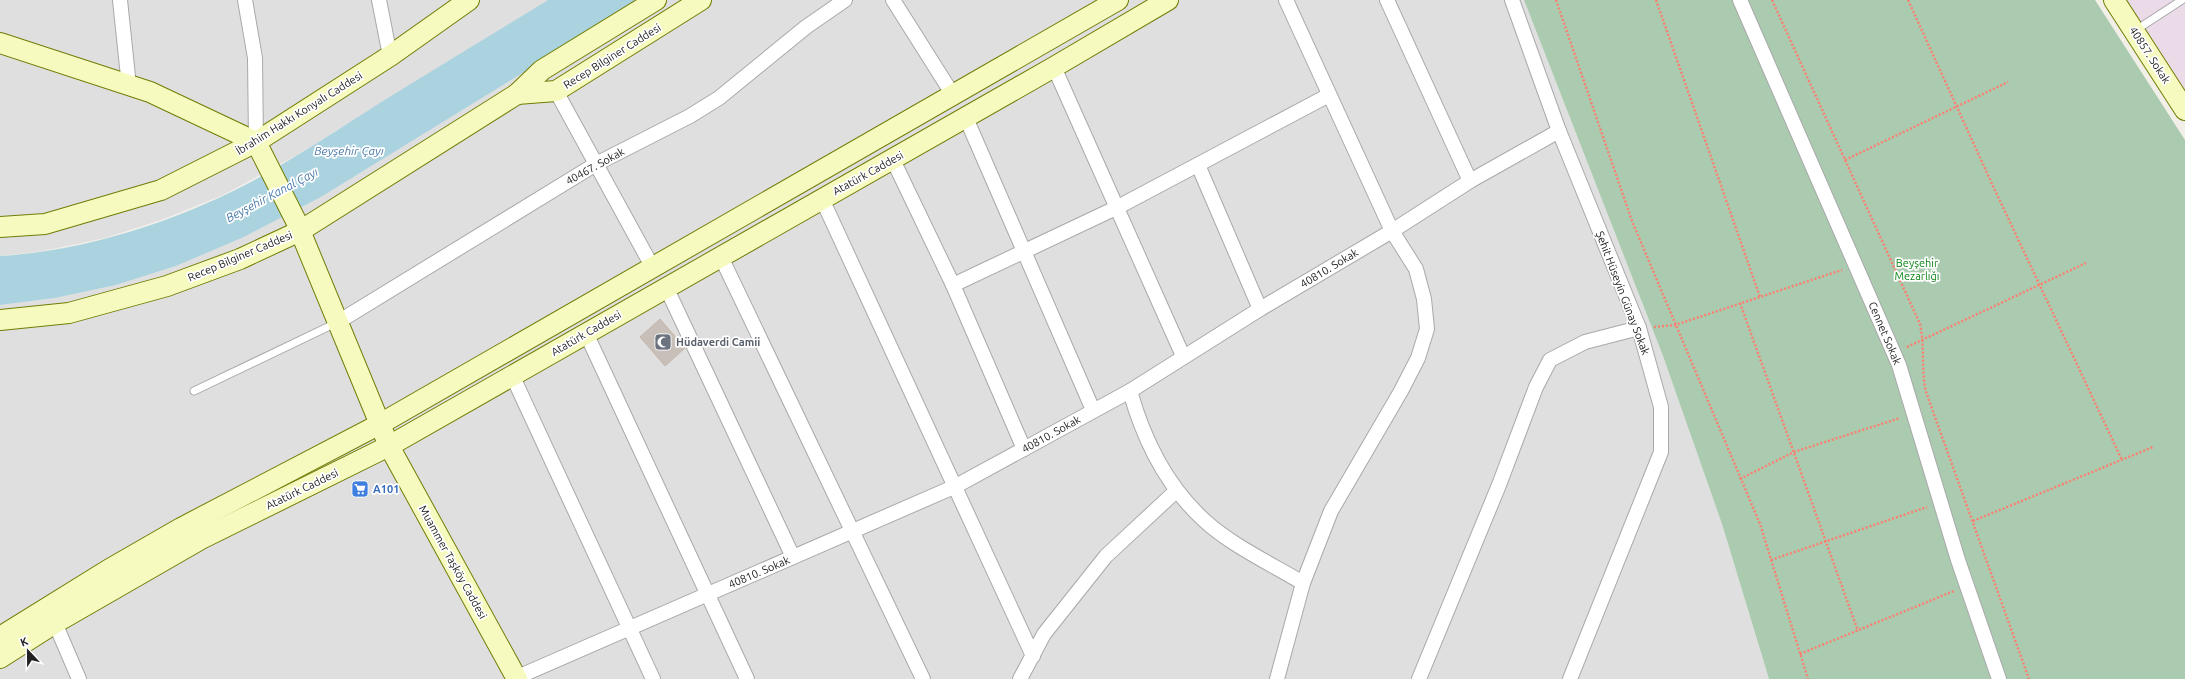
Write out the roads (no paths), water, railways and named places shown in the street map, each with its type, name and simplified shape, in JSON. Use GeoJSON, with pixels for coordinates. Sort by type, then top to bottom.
{"type":"FeatureCollection","features":[{"type":"Feature","properties":{"kind":"main road","name":"İbrahim Hakkı Konyalı Caddesi"},"geometry":{"type":"LineString","coordinates":[[0,227],[45,224],[161,190],[256,142],[390,56],[469,0]]}},
{"type":"Feature","properties":{"kind":"main road","name":"Recep Bilginer Caddesi"},"geometry":{"type":"LineString","coordinates":[[0,320],[68,313],[167,286],[240,259],[298,226],[517,94],[542,70],[656,0]]}},
{"type":"Feature","properties":{"kind":"main road","name":"Recep Bilginer Caddesi"},"geometry":{"type":"LineString","coordinates":[[517,94],[556,91],[701,0]]}},
{"type":"Feature","properties":{"kind":"main road","name":"Atatürk Caddesi"},"geometry":{"type":"LineString","coordinates":[[0,637],[108,570],[181,528],[380,424],[1118,0]]}},
{"type":"Feature","properties":{"kind":"main road","name":"Atatürk Caddesi"},"geometry":{"type":"LineString","coordinates":[[0,658],[55,623],[201,539],[389,446],[666,287],[893,160],[1168,0]]}},
{"type":"Feature","properties":{"kind":"main road","name":"40857. Sokak"},"geometry":{"type":"LineString","coordinates":[[2114,0],[2185,110]]}},
{"type":"Feature","properties":{"kind":"main road"},"geometry":{"type":"LineString","coordinates":[[0,43],[150,92],[256,142]]}},
{"type":"Feature","properties":{"kind":"main road","name":"Muammer Taşköy Caddesi"},"geometry":{"type":"LineString","coordinates":[[256,142],[298,226],[389,446],[516,679]]}},
{"type":"Feature","properties":{"kind":"street"},"geometry":{"type":"LineString","coordinates":[[120,0],[129,86]]}},
{"type":"Feature","properties":{"kind":"street"},"geometry":{"type":"LineString","coordinates":[[245,0],[255,58],[256,142]]}},
{"type":"Feature","properties":{"kind":"street"},"geometry":{"type":"LineString","coordinates":[[380,0],[390,56]]}},
{"type":"Feature","properties":{"kind":"street","name":"40467. Sokak"},"geometry":{"type":"LineString","coordinates":[[338,322],[596,164],[690,116],[719,98],[806,27],[845,0]]}},
{"type":"Feature","properties":{"kind":"street"},"geometry":{"type":"LineString","coordinates":[[893,0],[953,95]]}},
{"type":"Feature","properties":{"kind":"street"},"geometry":{"type":"LineString","coordinates":[[1277,679],[1303,583],[1331,511],[1401,391],[1418,358],[1426,329],[1424,298],[1416,269],[1392,231],[1286,0]]}},
{"type":"Feature","properties":{"kind":"street"},"geometry":{"type":"LineString","coordinates":[[1387,0],[1470,181]]}},
{"type":"Feature","properties":{"kind":"street","name":"Şehit Hüseyin Günay Sokak"},"geometry":{"type":"LineString","coordinates":[[1512,0],[1559,131],[1639,328],[1661,407],[1661,452],[1570,679]]}},
{"type":"Feature","properties":{"kind":"street","name":"Cennet Sokak"},"geometry":{"type":"LineString","coordinates":[[1740,0],[1894,354],[1967,585],[1999,679]]}},
{"type":"Feature","properties":{"kind":"street"},"geometry":{"type":"LineString","coordinates":[[1054,67],[1118,207],[1183,356]]}},
{"type":"Feature","properties":{"kind":"street"},"geometry":{"type":"LineString","coordinates":[[556,91],[653,268]]}},
{"type":"Feature","properties":{"kind":"street"},"geometry":{"type":"LineString","coordinates":[[953,285],[1118,207],[1329,95]]}},
{"type":"Feature","properties":{"kind":"street"},"geometry":{"type":"LineString","coordinates":[[966,118],[1093,410]]}},
{"type":"Feature","properties":{"kind":"street","name":"40810. Sokak"},"geometry":{"type":"LineString","coordinates":[[516,679],[628,627],[708,594],[956,486],[1130,391],[1183,356],[1392,231],[1470,181],[1559,131]]}},
{"type":"Feature","properties":{"kind":"street"},"geometry":{"type":"LineString","coordinates":[[893,160],[953,285],[1024,449]]}},
{"type":"Feature","properties":{"kind":"street"},"geometry":{"type":"LineString","coordinates":[[1198,165],[1260,309]]}},
{"type":"Feature","properties":{"kind":"street"},"geometry":{"type":"LineString","coordinates":[[822,199],[956,486],[1033,656]]}},
{"type":"Feature","properties":{"kind":"street"},"geometry":{"type":"LineString","coordinates":[[721,257],[851,532],[923,679]]}},
{"type":"Feature","properties":{"kind":"street"},"geometry":{"type":"LineString","coordinates":[[666,287],[793,557]]}},
{"type":"Feature","properties":{"kind":"street"},"geometry":{"type":"LineString","coordinates":[[1419,679],[1499,485],[1536,387],[1550,360],[1585,342],[1639,328]]}},
{"type":"Feature","properties":{"kind":"street"},"geometry":{"type":"LineString","coordinates":[[586,333],[747,679]]}},
{"type":"Feature","properties":{"kind":"street"},"geometry":{"type":"LineString","coordinates":[[512,375],[653,679]]}},
{"type":"Feature","properties":{"kind":"street"},"geometry":{"type":"LineString","coordinates":[[1130,391],[1138,421],[1151,451],[1176,491],[1206,522],[1303,583]]}},
{"type":"Feature","properties":{"kind":"street"},"geometry":{"type":"LineString","coordinates":[[1020,679],[1044,634],[1106,556],[1176,491]]}},
{"type":"Feature","properties":{"kind":"street"},"geometry":{"type":"LineString","coordinates":[[55,623],[79,679]]}},
{"type":"Feature","properties":{"kind":"lane"},"geometry":{"type":"LineString","coordinates":[[2134,32],[2182,0]]}},
{"type":"Feature","properties":{"kind":"lane"},"geometry":{"type":"LineString","coordinates":[[194,391],[338,322]]}},
{"type":"Feature","properties":{"kind":"water","name":"Beyşehir Çayı"},"geometry":{"type":"Polygon","coordinates":[[[548,0],[641,0],[321,197],[244,237],[176,266],[116,285],[55,298],[0,305],[0,256],[64,248],[96,241],[160,222],[220,197],[249,183],[300,153],[548,0]]]}},
{"type":"Feature","properties":{"kind":"place","name":"Hüdaverdi Camii"},"geometry":{"type":"Point","coordinates":[663,342]}},
{"type":"Feature","properties":{"kind":"place","name":"A101"},"geometry":{"type":"Point","coordinates":[360,489]}},
{"type":"Feature","properties":{"kind":"water label","name":"Beyşehir Kanal Çayı"},"geometry":{"type":"Point","coordinates":[272,195]}},
{"type":"Feature","properties":{"kind":"park label","name":"Beyşehir Mezarlığı"},"geometry":{"type":"Point","coordinates":[1917,269]}}]}
